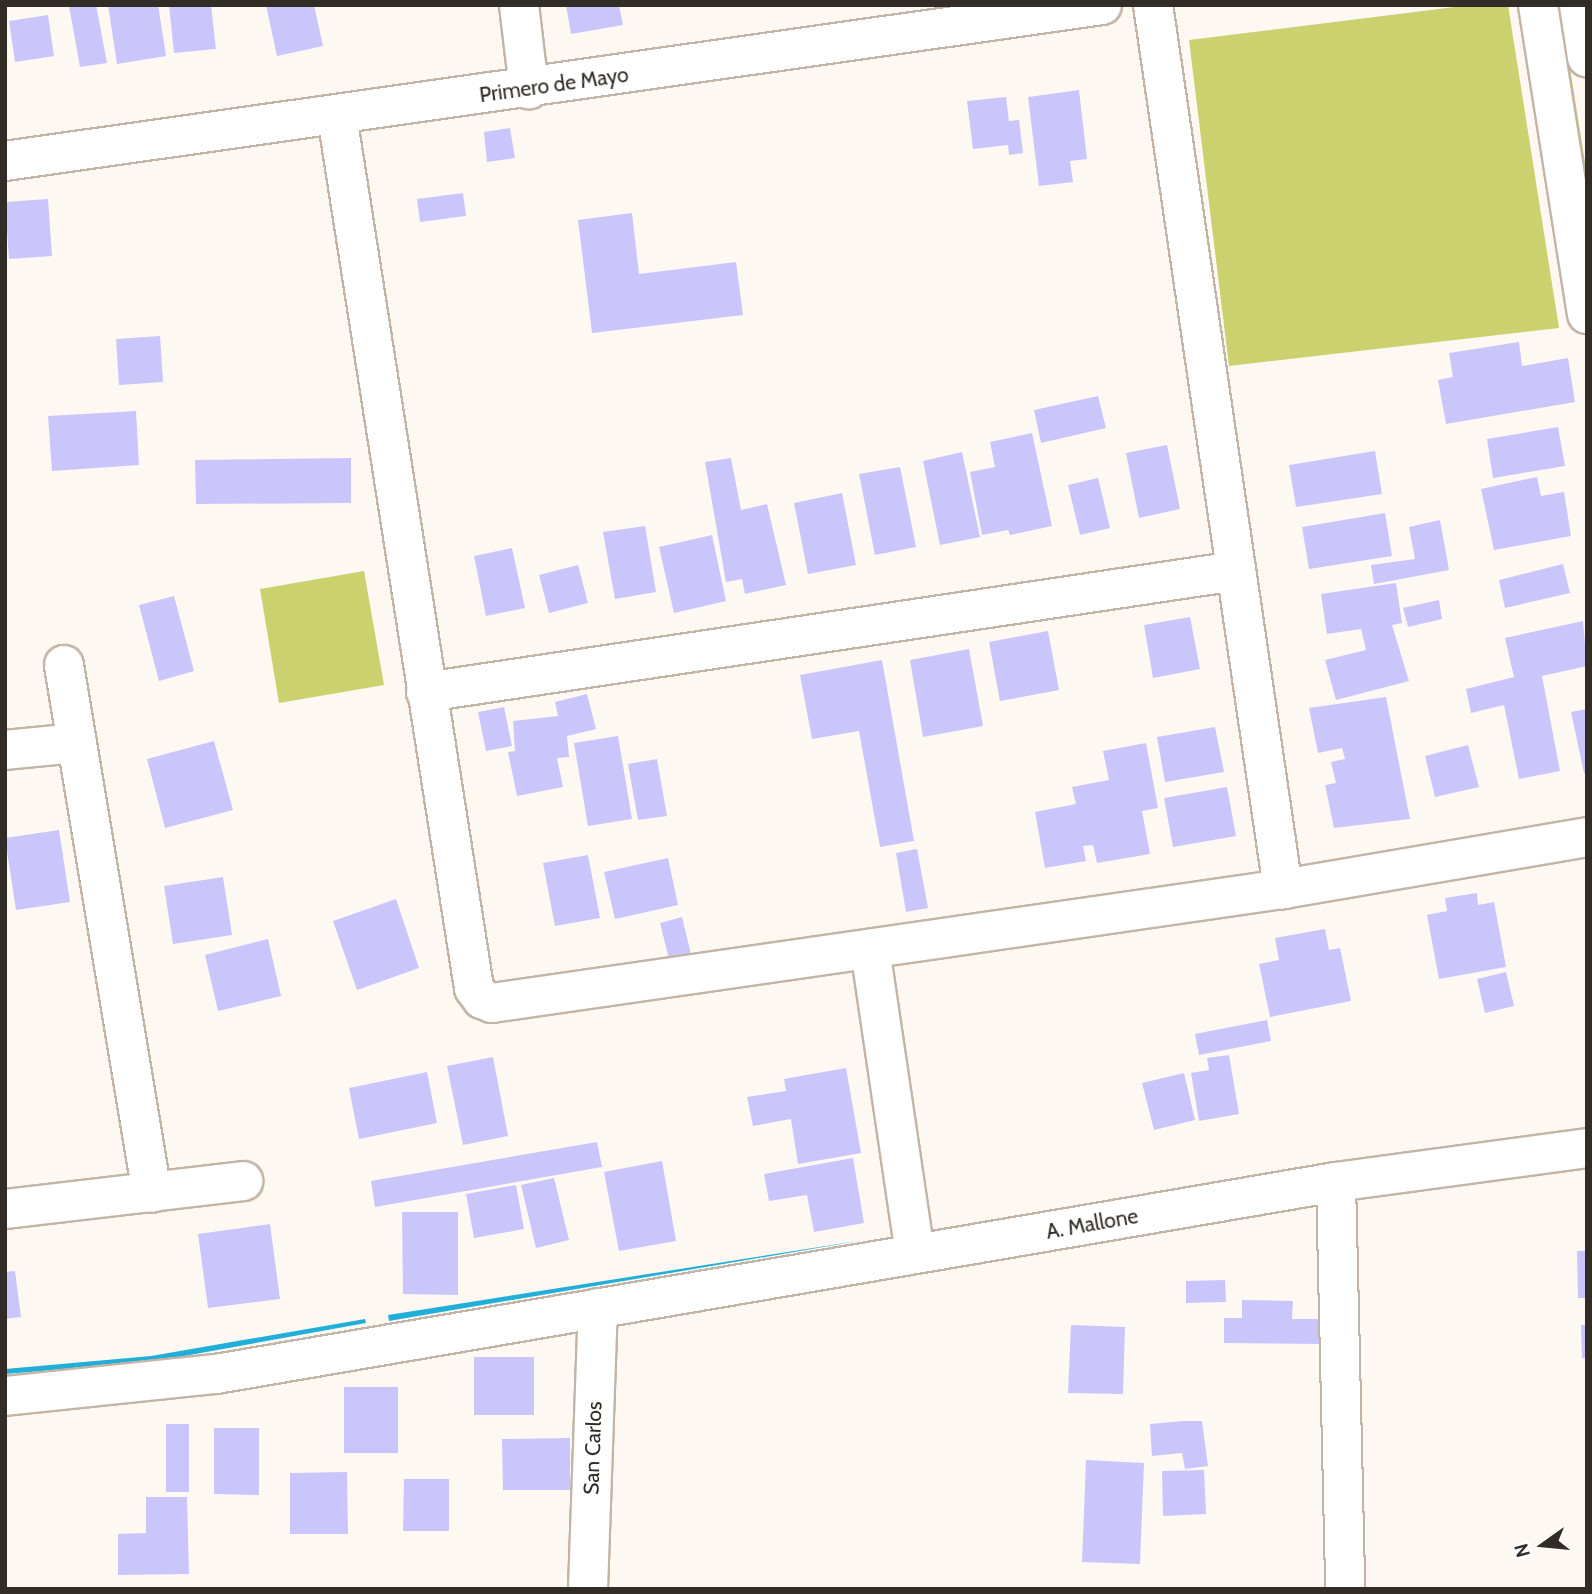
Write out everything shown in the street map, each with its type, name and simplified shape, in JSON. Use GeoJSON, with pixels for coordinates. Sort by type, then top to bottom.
{"type":"FeatureCollection","features":[{"type":"Feature","properties":{"kind":"street"},"geometry":{"type":"LineString","coordinates":[[519,5],[529,89]]}},
{"type":"Feature","properties":{"kind":"street","name":"Primero de Mayo"},"geometry":{"type":"LineString","coordinates":[[5,161],[529,89],[1102,5]]}},
{"type":"Feature","properties":{"kind":"street"},"geometry":{"type":"LineString","coordinates":[[1153,5],[1283,889]]}},
{"type":"Feature","properties":{"kind":"street"},"geometry":{"type":"LineString","coordinates":[[1538,5],[1587,314]]}},
{"type":"Feature","properties":{"kind":"street"},"geometry":{"type":"LineString","coordinates":[[1579,5],[1587,57]]}},
{"type":"Feature","properties":{"kind":"street"},"geometry":{"type":"LineString","coordinates":[[337,116],[474,988],[482,999],[492,1003],[1283,889],[1587,837]]}},
{"type":"Feature","properties":{"kind":"street"},"geometry":{"type":"LineString","coordinates":[[426,692],[1236,571]]}},
{"type":"Feature","properties":{"kind":"street"},"geometry":{"type":"LineString","coordinates":[[64,665],[152,1193]]}},
{"type":"Feature","properties":{"kind":"street"},"geometry":{"type":"LineString","coordinates":[[5,750],[77,743]]}},
{"type":"Feature","properties":{"kind":"street"},"geometry":{"type":"LineString","coordinates":[[870,949],[915,1254]]}},
{"type":"Feature","properties":{"kind":"street","name":"A. Mallone"},"geometry":{"type":"LineString","coordinates":[[5,1396],[216,1374],[1336,1182],[1587,1149]]}},
{"type":"Feature","properties":{"kind":"street"},"geometry":{"type":"LineString","coordinates":[[5,1209],[243,1181]]}},
{"type":"Feature","properties":{"kind":"street"},"geometry":{"type":"LineString","coordinates":[[1336,1182],[1345,1589]]}},
{"type":"Feature","properties":{"kind":"street","name":"San Carlos"},"geometry":{"type":"LineString","coordinates":[[588,1589],[598,1308]]}},
{"type":"Feature","properties":{"kind":"green space"},"geometry":{"type":"Polygon","coordinates":[[[1471,5],[1508,5],[1559,328],[1229,366],[1189,40],[1471,5]]]}},
{"type":"Feature","properties":{"kind":"green space"},"geometry":{"type":"Polygon","coordinates":[[[1553,5],[1560,5],[1587,175],[1587,219],[1553,5]]]}},
{"type":"Feature","properties":{"kind":"green space"},"geometry":{"type":"Polygon","coordinates":[[[364,571],[384,685],[279,703],[260,589],[364,571]]]}},
{"type":"Feature","properties":{"kind":"water"},"geometry":{"type":"Polygon","coordinates":[[[864,1240],[389,1321],[388,1315],[864,1240]]]}},
{"type":"Feature","properties":{"kind":"water"},"geometry":{"type":"Polygon","coordinates":[[[365,1319],[366,1323],[151,1362],[5,1374],[5,1369],[151,1356],[365,1319]]]}},
{"type":"Feature","properties":{"kind":"building"},"geometry":{"type":"Polygon","coordinates":[[[96,5],[107,63],[80,67],[69,6],[96,5]]]}},
{"type":"Feature","properties":{"kind":"building"},"geometry":{"type":"Polygon","coordinates":[[[108,5],[158,5],[166,56],[117,64],[108,5]]]}},
{"type":"Feature","properties":{"kind":"building"},"geometry":{"type":"Polygon","coordinates":[[[169,5],[211,5],[216,49],[174,53],[169,5]]]}},
{"type":"Feature","properties":{"kind":"building"},"geometry":{"type":"Polygon","coordinates":[[[266,5],[314,5],[323,46],[277,56],[266,5]]]}},
{"type":"Feature","properties":{"kind":"building"},"geometry":{"type":"Polygon","coordinates":[[[566,5],[619,5],[623,25],[571,34],[566,5]]]}},
{"type":"Feature","properties":{"kind":"building"},"geometry":{"type":"Polygon","coordinates":[[[48,15],[54,56],[15,62],[9,21],[48,15]]]}},
{"type":"Feature","properties":{"kind":"building"},"geometry":{"type":"Polygon","coordinates":[[[1079,90],[1087,159],[1070,161],[1073,182],[1039,186],[1028,97],[1079,90]]]}},
{"type":"Feature","properties":{"kind":"building"},"geometry":{"type":"Polygon","coordinates":[[[1006,97],[1009,121],[1019,120],[1023,153],[1009,155],[1008,145],[973,149],[967,101],[1006,97]]]}},
{"type":"Feature","properties":{"kind":"building"},"geometry":{"type":"Polygon","coordinates":[[[510,128],[515,158],[487,162],[484,132],[510,128]]]}},
{"type":"Feature","properties":{"kind":"building"},"geometry":{"type":"Polygon","coordinates":[[[463,193],[466,216],[420,222],[417,199],[463,193]]]}},
{"type":"Feature","properties":{"kind":"building"},"geometry":{"type":"Polygon","coordinates":[[[48,199],[52,256],[9,259],[5,202],[48,199]]]}},
{"type":"Feature","properties":{"kind":"building"},"geometry":{"type":"Polygon","coordinates":[[[632,213],[639,274],[736,262],[743,315],[592,333],[578,220],[632,213]]]}},
{"type":"Feature","properties":{"kind":"building"},"geometry":{"type":"Polygon","coordinates":[[[160,336],[163,382],[119,385],[116,339],[160,336]]]}},
{"type":"Feature","properties":{"kind":"building"},"geometry":{"type":"Polygon","coordinates":[[[1519,342],[1522,366],[1568,358],[1575,402],[1446,424],[1438,380],[1453,377],[1449,353],[1519,342]]]}},
{"type":"Feature","properties":{"kind":"building"},"geometry":{"type":"Polygon","coordinates":[[[1098,396],[1106,428],[1041,443],[1034,410],[1098,396]]]}},
{"type":"Feature","properties":{"kind":"building"},"geometry":{"type":"Polygon","coordinates":[[[136,411],[139,465],[52,471],[48,416],[136,411]]]}},
{"type":"Feature","properties":{"kind":"building"},"geometry":{"type":"Polygon","coordinates":[[[1558,427],[1565,466],[1493,478],[1487,439],[1558,427]]]}},
{"type":"Feature","properties":{"kind":"building"},"geometry":{"type":"Polygon","coordinates":[[[1032,433],[1052,526],[1010,535],[1008,530],[982,535],[970,472],[995,467],[990,442],[1032,433]]]}},
{"type":"Feature","properties":{"kind":"building"},"geometry":{"type":"Polygon","coordinates":[[[1167,445],[1180,509],[1139,518],[1126,453],[1167,445]]]}},
{"type":"Feature","properties":{"kind":"building"},"geometry":{"type":"Polygon","coordinates":[[[1375,451],[1382,494],[1296,507],[1289,465],[1375,451]]]}},
{"type":"Feature","properties":{"kind":"building"},"geometry":{"type":"Polygon","coordinates":[[[962,452],[980,537],[940,545],[923,461],[962,452]]]}},
{"type":"Feature","properties":{"kind":"building"},"geometry":{"type":"Polygon","coordinates":[[[351,458],[351,503],[196,504],[195,460],[351,458]]]}},
{"type":"Feature","properties":{"kind":"building"},"geometry":{"type":"Polygon","coordinates":[[[731,458],[741,510],[767,504],[786,585],[745,594],[742,579],[726,582],[705,462],[731,458]]]}},
{"type":"Feature","properties":{"kind":"building"},"geometry":{"type":"Polygon","coordinates":[[[900,467],[916,547],[875,555],[859,474],[900,467]]]}},
{"type":"Feature","properties":{"kind":"building"},"geometry":{"type":"Polygon","coordinates":[[[1537,477],[1541,496],[1564,492],[1571,536],[1494,550],[1481,489],[1537,477]]]}},
{"type":"Feature","properties":{"kind":"building"},"geometry":{"type":"Polygon","coordinates":[[[1098,478],[1110,528],[1080,535],[1068,485],[1098,478]]]}},
{"type":"Feature","properties":{"kind":"building"},"geometry":{"type":"Polygon","coordinates":[[[842,493],[856,565],[808,574],[794,503],[842,493]]]}},
{"type":"Feature","properties":{"kind":"building"},"geometry":{"type":"Polygon","coordinates":[[[1385,513],[1392,556],[1309,569],[1302,527],[1385,513]]]}},
{"type":"Feature","properties":{"kind":"building"},"geometry":{"type":"Polygon","coordinates":[[[1440,520],[1449,570],[1374,584],[1371,565],[1415,559],[1409,527],[1440,520]]]}},
{"type":"Feature","properties":{"kind":"building"},"geometry":{"type":"Polygon","coordinates":[[[645,526],[656,592],[615,599],[603,532],[645,526]]]}},
{"type":"Feature","properties":{"kind":"building"},"geometry":{"type":"Polygon","coordinates":[[[712,535],[726,601],[674,613],[659,547],[712,535]]]}},
{"type":"Feature","properties":{"kind":"building"},"geometry":{"type":"Polygon","coordinates":[[[512,548],[525,608],[486,616],[474,556],[512,548]]]}},
{"type":"Feature","properties":{"kind":"building"},"geometry":{"type":"Polygon","coordinates":[[[1563,564],[1570,593],[1505,608],[1499,580],[1563,564]]]}},
{"type":"Feature","properties":{"kind":"building"},"geometry":{"type":"Polygon","coordinates":[[[578,565],[588,603],[549,613],[539,575],[578,565]]]}},
{"type":"Feature","properties":{"kind":"building"},"geometry":{"type":"Polygon","coordinates":[[[1396,583],[1402,623],[1392,625],[1409,681],[1336,700],[1325,660],[1366,650],[1361,629],[1327,634],[1321,594],[1396,583]]]}},
{"type":"Feature","properties":{"kind":"building"},"geometry":{"type":"Polygon","coordinates":[[[174,596],[194,671],[159,681],[139,605],[174,596]]]}},
{"type":"Feature","properties":{"kind":"building"},"geometry":{"type":"Polygon","coordinates":[[[1439,600],[1442,619],[1408,627],[1403,608],[1439,600]]]}},
{"type":"Feature","properties":{"kind":"building"},"geometry":{"type":"Polygon","coordinates":[[[1190,617],[1200,669],[1153,678],[1144,625],[1190,617]]]}},
{"type":"Feature","properties":{"kind":"building"},"geometry":{"type":"Polygon","coordinates":[[[1583,621],[1587,666],[1542,676],[1560,771],[1519,779],[1504,705],[1471,713],[1466,689],[1514,677],[1505,638],[1583,621]]]}},
{"type":"Feature","properties":{"kind":"building"},"geometry":{"type":"Polygon","coordinates":[[[1048,631],[1059,690],[1000,701],[989,642],[1048,631]]]}},
{"type":"Feature","properties":{"kind":"building"},"geometry":{"type":"Polygon","coordinates":[[[969,649],[983,726],[923,737],[910,660],[969,649]]]}},
{"type":"Feature","properties":{"kind":"building"},"geometry":{"type":"Polygon","coordinates":[[[882,660],[914,841],[880,847],[859,731],[812,739],[800,675],[882,660]]]}},
{"type":"Feature","properties":{"kind":"building"},"geometry":{"type":"Polygon","coordinates":[[[587,694],[596,729],[567,736],[569,757],[557,758],[563,787],[517,796],[508,752],[515,751],[513,721],[558,716],[555,702],[587,694]]]}},
{"type":"Feature","properties":{"kind":"building"},"geometry":{"type":"Polygon","coordinates":[[[1386,697],[1410,819],[1334,828],[1325,785],[1336,783],[1331,762],[1345,759],[1342,748],[1318,753],[1309,708],[1386,697]]]}},
{"type":"Feature","properties":{"kind":"building"},"geometry":{"type":"Polygon","coordinates":[[[504,707],[512,746],[486,751],[478,712],[504,707]]]}},
{"type":"Feature","properties":{"kind":"building"},"geometry":{"type":"Polygon","coordinates":[[[1587,709],[1587,773],[1584,773],[1571,712],[1587,709]]]}},
{"type":"Feature","properties":{"kind":"building"},"geometry":{"type":"Polygon","coordinates":[[[1215,727],[1224,772],[1165,782],[1157,737],[1215,727]]]}},
{"type":"Feature","properties":{"kind":"building"},"geometry":{"type":"Polygon","coordinates":[[[618,736],[632,819],[588,826],[574,743],[618,736]]]}},
{"type":"Feature","properties":{"kind":"building"},"geometry":{"type":"Polygon","coordinates":[[[214,741],[233,810],[165,828],[147,759],[214,741]]]}},
{"type":"Feature","properties":{"kind":"building"},"geometry":{"type":"Polygon","coordinates":[[[1146,743],[1158,808],[1142,811],[1150,854],[1097,863],[1093,845],[1083,846],[1086,861],[1045,868],[1035,812],[1076,804],[1072,787],[1109,780],[1103,751],[1146,743]]]}},
{"type":"Feature","properties":{"kind":"building"},"geometry":{"type":"Polygon","coordinates":[[[1468,745],[1479,787],[1435,797],[1425,756],[1468,745]]]}},
{"type":"Feature","properties":{"kind":"building"},"geometry":{"type":"Polygon","coordinates":[[[657,759],[667,816],[638,820],[628,764],[657,759]]]}},
{"type":"Feature","properties":{"kind":"building"},"geometry":{"type":"Polygon","coordinates":[[[1227,787],[1236,836],[1173,847],[1164,798],[1227,787]]]}},
{"type":"Feature","properties":{"kind":"building"},"geometry":{"type":"Polygon","coordinates":[[[59,830],[70,902],[16,910],[5,838],[59,830]]]}},
{"type":"Feature","properties":{"kind":"building"},"geometry":{"type":"Polygon","coordinates":[[[917,849],[928,908],[906,912],[896,853],[917,849]]]}},
{"type":"Feature","properties":{"kind":"building"},"geometry":{"type":"Polygon","coordinates":[[[588,855],[600,918],[555,926],[543,863],[588,855]]]}},
{"type":"Feature","properties":{"kind":"building"},"geometry":{"type":"Polygon","coordinates":[[[668,858],[678,905],[615,919],[604,872],[668,858]]]}},
{"type":"Feature","properties":{"kind":"building"},"geometry":{"type":"Polygon","coordinates":[[[223,877],[232,935],[173,944],[164,886],[223,877]]]}},
{"type":"Feature","properties":{"kind":"building"},"geometry":{"type":"Polygon","coordinates":[[[1477,893],[1478,905],[1494,902],[1506,967],[1439,979],[1427,915],[1447,911],[1445,898],[1477,893]]]}},
{"type":"Feature","properties":{"kind":"building"},"geometry":{"type":"Polygon","coordinates":[[[396,899],[419,968],[357,990],[333,921],[396,899]]]}},
{"type":"Feature","properties":{"kind":"building"},"geometry":{"type":"Polygon","coordinates":[[[682,917],[691,954],[669,959],[660,923],[682,917]]]}},
{"type":"Feature","properties":{"kind":"building"},"geometry":{"type":"Polygon","coordinates":[[[1325,929],[1329,950],[1340,948],[1351,1001],[1270,1017],[1259,964],[1279,960],[1275,938],[1325,929]]]}},
{"type":"Feature","properties":{"kind":"building"},"geometry":{"type":"Polygon","coordinates":[[[268,939],[281,996],[218,1011],[205,955],[268,939]]]}},
{"type":"Feature","properties":{"kind":"building"},"geometry":{"type":"Polygon","coordinates":[[[1506,972],[1514,1006],[1485,1013],[1477,979],[1506,972]]]}},
{"type":"Feature","properties":{"kind":"building"},"geometry":{"type":"Polygon","coordinates":[[[1267,1020],[1271,1041],[1199,1055],[1195,1034],[1267,1020]]]}},
{"type":"Feature","properties":{"kind":"building"},"geometry":{"type":"Polygon","coordinates":[[[1229,1055],[1239,1114],[1199,1121],[1191,1073],[1209,1070],[1207,1058],[1229,1055]]]}},
{"type":"Feature","properties":{"kind":"building"},"geometry":{"type":"Polygon","coordinates":[[[493,1057],[508,1136],[463,1145],[447,1066],[493,1057]]]}},
{"type":"Feature","properties":{"kind":"building"},"geometry":{"type":"Polygon","coordinates":[[[846,1068],[861,1153],[798,1164],[791,1119],[753,1126],[747,1097],[786,1091],[784,1079],[846,1068]]]}},
{"type":"Feature","properties":{"kind":"building"},"geometry":{"type":"Polygon","coordinates":[[[427,1072],[437,1123],[359,1139],[349,1088],[427,1072]]]}},
{"type":"Feature","properties":{"kind":"building"},"geometry":{"type":"Polygon","coordinates":[[[1184,1073],[1195,1120],[1154,1130],[1142,1083],[1184,1073]]]}},
{"type":"Feature","properties":{"kind":"building"},"geometry":{"type":"Polygon","coordinates":[[[597,1142],[602,1167],[375,1207],[371,1181],[597,1142]]]}},
{"type":"Feature","properties":{"kind":"building"},"geometry":{"type":"Polygon","coordinates":[[[853,1158],[864,1223],[814,1232],[807,1195],[769,1201],[764,1174],[853,1158]]]}},
{"type":"Feature","properties":{"kind":"building"},"geometry":{"type":"Polygon","coordinates":[[[662,1161],[676,1241],[619,1251],[604,1172],[662,1161]]]}},
{"type":"Feature","properties":{"kind":"building"},"geometry":{"type":"Polygon","coordinates":[[[554,1178],[569,1240],[536,1248],[521,1185],[554,1178]]]}},
{"type":"Feature","properties":{"kind":"building"},"geometry":{"type":"Polygon","coordinates":[[[516,1185],[524,1229],[474,1238],[466,1194],[516,1185]]]}},
{"type":"Feature","properties":{"kind":"building"},"geometry":{"type":"Polygon","coordinates":[[[402,1212],[458,1212],[458,1295],[403,1294],[402,1212]]]}},
{"type":"Feature","properties":{"kind":"building"},"geometry":{"type":"Polygon","coordinates":[[[270,1224],[280,1299],[208,1308],[198,1234],[270,1224]]]}},
{"type":"Feature","properties":{"kind":"building"},"geometry":{"type":"Polygon","coordinates":[[[1577,1251],[1587,1251],[1587,1298],[1578,1298],[1577,1251]]]}},
{"type":"Feature","properties":{"kind":"building"},"geometry":{"type":"Polygon","coordinates":[[[15,1271],[21,1317],[5,1319],[5,1272],[15,1271]]]}},
{"type":"Feature","properties":{"kind":"building"},"geometry":{"type":"Polygon","coordinates":[[[1225,1280],[1226,1302],[1186,1303],[1186,1281],[1225,1280]]]}},
{"type":"Feature","properties":{"kind":"building"},"geometry":{"type":"Polygon","coordinates":[[[1242,1300],[1293,1301],[1292,1319],[1331,1319],[1331,1344],[1224,1343],[1224,1318],[1242,1318],[1242,1300]]]}},
{"type":"Feature","properties":{"kind":"building"},"geometry":{"type":"Polygon","coordinates":[[[1071,1325],[1125,1327],[1123,1394],[1068,1393],[1071,1325]]]}},
{"type":"Feature","properties":{"kind":"building"},"geometry":{"type":"Polygon","coordinates":[[[1581,1325],[1587,1325],[1587,1358],[1582,1358],[1581,1325]]]}},
{"type":"Feature","properties":{"kind":"building"},"geometry":{"type":"Polygon","coordinates":[[[474,1357],[534,1357],[534,1415],[474,1415],[474,1357]]]}},
{"type":"Feature","properties":{"kind":"building"},"geometry":{"type":"Polygon","coordinates":[[[344,1387],[398,1387],[398,1453],[344,1453],[344,1387]]]}},
{"type":"Feature","properties":{"kind":"building"},"geometry":{"type":"Polygon","coordinates":[[[1202,1421],[1208,1466],[1185,1469],[1182,1453],[1152,1456],[1150,1424],[1202,1421]]]}},
{"type":"Feature","properties":{"kind":"building"},"geometry":{"type":"Polygon","coordinates":[[[166,1424],[189,1424],[189,1492],[166,1492],[166,1424]]]}},
{"type":"Feature","properties":{"kind":"building"},"geometry":{"type":"Polygon","coordinates":[[[214,1428],[259,1428],[259,1495],[214,1494],[214,1428]]]}},
{"type":"Feature","properties":{"kind":"building"},"geometry":{"type":"Polygon","coordinates":[[[570,1438],[570,1490],[503,1490],[502,1439],[570,1438]]]}},
{"type":"Feature","properties":{"kind":"building"},"geometry":{"type":"Polygon","coordinates":[[[1086,1460],[1144,1463],[1140,1564],[1082,1562],[1086,1460]]]}},
{"type":"Feature","properties":{"kind":"building"},"geometry":{"type":"Polygon","coordinates":[[[1204,1470],[1206,1514],[1163,1516],[1162,1471],[1204,1470]]]}},
{"type":"Feature","properties":{"kind":"building"},"geometry":{"type":"Polygon","coordinates":[[[347,1472],[348,1534],[290,1534],[290,1473],[347,1472]]]}},
{"type":"Feature","properties":{"kind":"building"},"geometry":{"type":"Polygon","coordinates":[[[404,1479],[449,1479],[449,1531],[403,1531],[404,1479]]]}},
{"type":"Feature","properties":{"kind":"building"},"geometry":{"type":"Polygon","coordinates":[[[146,1497],[187,1497],[189,1574],[118,1575],[118,1534],[146,1533],[146,1497]]]}}]}
